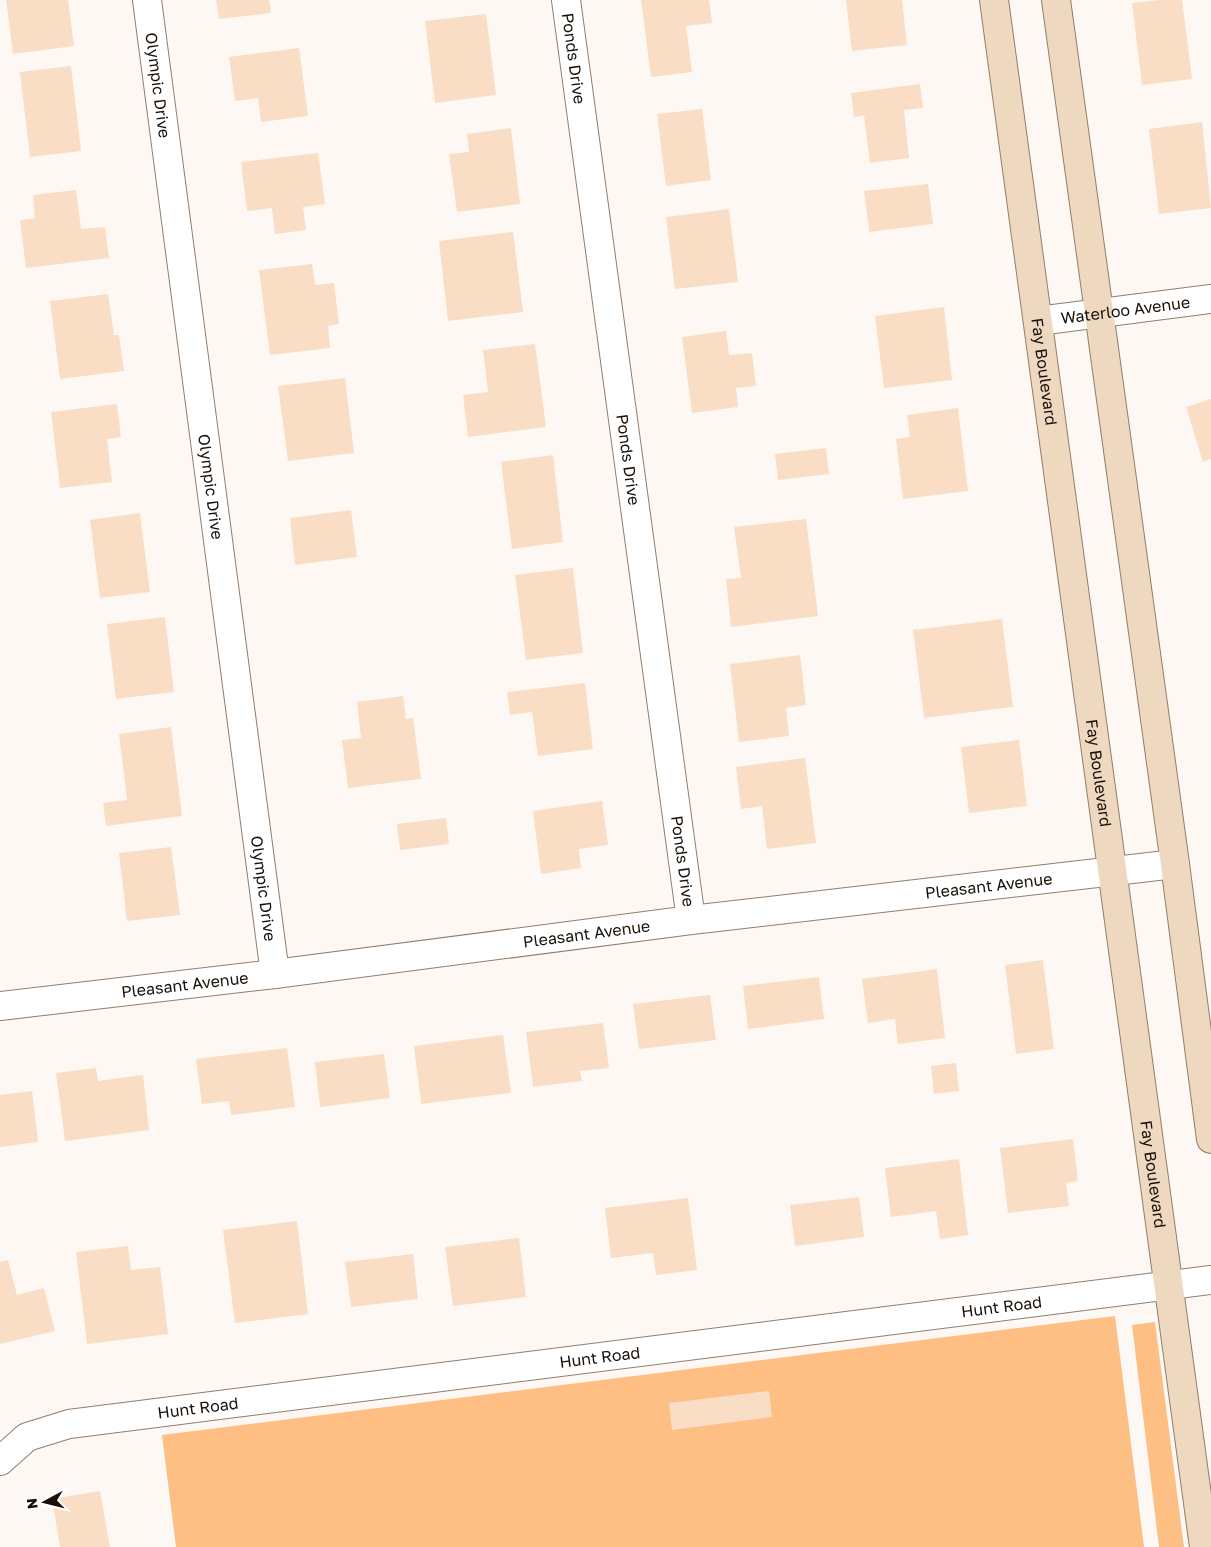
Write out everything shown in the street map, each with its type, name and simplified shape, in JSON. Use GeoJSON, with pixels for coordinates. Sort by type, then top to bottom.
{"type":"FeatureCollection","features":[{"type":"Feature","properties":{"kind":"main road","name":"Fay Boulevard"},"geometry":{"type":"LineString","coordinates":[[994,0],[1204,1547]]}},
{"type":"Feature","properties":{"kind":"main road"},"geometry":{"type":"LineString","coordinates":[[1056,0],[1211,1139]]}},
{"type":"Feature","properties":{"kind":"street","name":"Olympic Drive"},"geometry":{"type":"LineString","coordinates":[[147,0],[275,974]]}},
{"type":"Feature","properties":{"kind":"street","name":"Ponds Drive"},"geometry":{"type":"LineString","coordinates":[[566,0],[691,920]]}},
{"type":"Feature","properties":{"kind":"street","name":"Waterloo Avenue"},"geometry":{"type":"LineString","coordinates":[[1038,322],[1211,300]]}},
{"type":"Feature","properties":{"kind":"street","name":"Pleasant Avenue"},"geometry":{"type":"LineString","coordinates":[[0,1006],[275,974],[691,920],[1175,864]]}},
{"type":"Feature","properties":{"kind":"street","name":"Hunt Road"},"geometry":{"type":"LineString","coordinates":[[0,1461],[27,1437],[69,1424],[1211,1280]]}},
{"type":"Feature","properties":{"kind":"shaded area"},"geometry":{"type":"Polygon","coordinates":[[[1115,1316],[1144,1547],[176,1547],[162,1435],[1115,1316]]]}},
{"type":"Feature","properties":{"kind":"shaded area"},"geometry":{"type":"Polygon","coordinates":[[[1155,1322],[1184,1547],[1159,1547],[1132,1325],[1155,1322]]]}},
{"type":"Feature","properties":{"kind":"building"},"geometry":{"type":"Polygon","coordinates":[[[6,0],[68,0],[74,46],[13,54],[6,0]]]}},
{"type":"Feature","properties":{"kind":"building"},"geometry":{"type":"Polygon","coordinates":[[[216,0],[269,0],[271,13],[219,19],[216,0]]]}},
{"type":"Feature","properties":{"kind":"building"},"geometry":{"type":"Polygon","coordinates":[[[641,0],[709,0],[712,23],[686,26],[692,72],[651,77],[641,0]]]}},
{"type":"Feature","properties":{"kind":"building"},"geometry":{"type":"Polygon","coordinates":[[[846,0],[902,0],[907,45],[852,51],[846,0]]]}},
{"type":"Feature","properties":{"kind":"building"},"geometry":{"type":"Polygon","coordinates":[[[1182,0],[1192,79],[1142,85],[1132,3],[1182,0]]]}},
{"type":"Feature","properties":{"kind":"building"},"geometry":{"type":"Polygon","coordinates":[[[486,14],[496,95],[435,103],[425,21],[486,14]]]}},
{"type":"Feature","properties":{"kind":"building"},"geometry":{"type":"Polygon","coordinates":[[[299,48],[308,116],[261,122],[258,98],[235,101],[229,57],[299,48]]]}},
{"type":"Feature","properties":{"kind":"building"},"geometry":{"type":"Polygon","coordinates":[[[71,66],[81,151],[30,157],[20,72],[71,66]]]}},
{"type":"Feature","properties":{"kind":"building"},"geometry":{"type":"Polygon","coordinates":[[[920,84],[923,108],[904,110],[909,158],[870,163],[864,115],[854,117],[851,93],[920,84]]]}},
{"type":"Feature","properties":{"kind":"building"},"geometry":{"type":"Polygon","coordinates":[[[702,109],[711,180],[666,186],[657,114],[702,109]]]}},
{"type":"Feature","properties":{"kind":"building"},"geometry":{"type":"Polygon","coordinates":[[[1202,122],[1211,208],[1159,214],[1149,129],[1202,122]]]}},
{"type":"Feature","properties":{"kind":"building"},"geometry":{"type":"Polygon","coordinates":[[[511,128],[520,204],[457,212],[449,154],[469,152],[467,134],[511,128]]]}},
{"type":"Feature","properties":{"kind":"building"},"geometry":{"type":"Polygon","coordinates":[[[318,153],[325,204],[303,207],[306,230],[275,234],[272,208],[247,211],[241,162],[318,153]]]}},
{"type":"Feature","properties":{"kind":"building"},"geometry":{"type":"Polygon","coordinates":[[[928,184],[933,224],[869,232],[864,191],[928,184]]]}},
{"type":"Feature","properties":{"kind":"building"},"geometry":{"type":"Polygon","coordinates":[[[76,190],[81,229],[105,227],[109,258],[26,268],[20,220],[35,218],[33,195],[76,190]]]}},
{"type":"Feature","properties":{"kind":"building"},"geometry":{"type":"Polygon","coordinates":[[[729,209],[738,282],[675,289],[666,217],[729,209]]]}},
{"type":"Feature","properties":{"kind":"building"},"geometry":{"type":"Polygon","coordinates":[[[513,232],[523,312],[448,321],[439,241],[513,232]]]}},
{"type":"Feature","properties":{"kind":"building"},"geometry":{"type":"Polygon","coordinates":[[[312,264],[315,285],[334,283],[339,324],[328,326],[330,348],[270,355],[259,270],[312,264]]]}},
{"type":"Feature","properties":{"kind":"building"},"geometry":{"type":"Polygon","coordinates":[[[108,294],[114,335],[119,335],[124,371],[60,379],[50,301],[108,294]]]}},
{"type":"Feature","properties":{"kind":"building"},"geometry":{"type":"Polygon","coordinates":[[[944,307],[952,380],[884,388],[875,316],[944,307]]]}},
{"type":"Feature","properties":{"kind":"building"},"geometry":{"type":"Polygon","coordinates":[[[726,331],[729,355],[752,353],[756,386],[736,388],[738,407],[692,413],[682,337],[726,331]]]}},
{"type":"Feature","properties":{"kind":"building"},"geometry":{"type":"Polygon","coordinates":[[[535,344],[546,427],[468,437],[463,395],[488,392],[483,350],[535,344]]]}},
{"type":"Feature","properties":{"kind":"building"},"geometry":{"type":"Polygon","coordinates":[[[345,378],[354,453],[288,461],[278,386],[345,378]]]}},
{"type":"Feature","properties":{"kind":"building"},"geometry":{"type":"Polygon","coordinates":[[[1211,399],[1211,459],[1203,462],[1186,407],[1211,399]]]}},
{"type":"Feature","properties":{"kind":"building"},"geometry":{"type":"Polygon","coordinates":[[[117,404],[121,437],[107,439],[112,482],[60,488],[51,412],[117,404]]]}},
{"type":"Feature","properties":{"kind":"building"},"geometry":{"type":"Polygon","coordinates":[[[958,408],[968,491],[903,499],[896,439],[910,437],[907,415],[958,408]]]}},
{"type":"Feature","properties":{"kind":"building"},"geometry":{"type":"Polygon","coordinates":[[[826,448],[829,474],[778,480],[775,454],[826,448]]]}},
{"type":"Feature","properties":{"kind":"building"},"geometry":{"type":"Polygon","coordinates":[[[553,455],[563,542],[512,549],[501,462],[553,455]]]}},
{"type":"Feature","properties":{"kind":"building"},"geometry":{"type":"Polygon","coordinates":[[[351,510],[357,557],[295,565],[290,518],[351,510]]]}},
{"type":"Feature","properties":{"kind":"building"},"geometry":{"type":"Polygon","coordinates":[[[140,513],[150,592],[100,598],[90,520],[140,513]]]}},
{"type":"Feature","properties":{"kind":"building"},"geometry":{"type":"Polygon","coordinates":[[[806,519],[818,616],[731,627],[726,579],[741,578],[734,527],[806,519]]]}},
{"type":"Feature","properties":{"kind":"building"},"geometry":{"type":"Polygon","coordinates":[[[573,568],[583,653],[526,660],[515,575],[573,568]]]}},
{"type":"Feature","properties":{"kind":"building"},"geometry":{"type":"Polygon","coordinates":[[[165,617],[174,692],[116,699],[107,624],[165,617]]]}},
{"type":"Feature","properties":{"kind":"building"},"geometry":{"type":"Polygon","coordinates":[[[1002,619],[1013,707],[924,718],[913,630],[1002,619]]]}},
{"type":"Feature","properties":{"kind":"building"},"geometry":{"type":"Polygon","coordinates":[[[800,655],[806,705],[786,708],[789,736],[739,742],[730,664],[800,655]]]}},
{"type":"Feature","properties":{"kind":"building"},"geometry":{"type":"Polygon","coordinates":[[[585,683],[593,749],[538,756],[532,712],[510,715],[507,692],[585,683]]]}},
{"type":"Feature","properties":{"kind":"building"},"geometry":{"type":"Polygon","coordinates":[[[403,696],[406,719],[413,718],[421,779],[348,788],[342,740],[361,738],[357,702],[403,696]]]}},
{"type":"Feature","properties":{"kind":"building"},"geometry":{"type":"Polygon","coordinates":[[[171,727],[182,816],[106,826],[103,803],[127,800],[119,734],[171,727]]]}},
{"type":"Feature","properties":{"kind":"building"},"geometry":{"type":"Polygon","coordinates":[[[1019,740],[1027,806],[969,813],[961,747],[1019,740]]]}},
{"type":"Feature","properties":{"kind":"building"},"geometry":{"type":"Polygon","coordinates":[[[805,758],[816,843],[767,849],[762,806],[741,809],[736,767],[805,758]]]}},
{"type":"Feature","properties":{"kind":"building"},"geometry":{"type":"Polygon","coordinates":[[[602,801],[608,845],[579,849],[581,868],[541,874],[533,811],[602,801]]]}},
{"type":"Feature","properties":{"kind":"building"},"geometry":{"type":"Polygon","coordinates":[[[446,818],[449,844],[400,850],[397,824],[446,818]]]}},
{"type":"Feature","properties":{"kind":"building"},"geometry":{"type":"Polygon","coordinates":[[[171,847],[180,915],[127,921],[119,853],[171,847]]]}},
{"type":"Feature","properties":{"kind":"building"},"geometry":{"type":"Polygon","coordinates":[[[1043,960],[1054,1049],[1016,1054],[1005,965],[1043,960]]]}},
{"type":"Feature","properties":{"kind":"building"},"geometry":{"type":"Polygon","coordinates":[[[937,969],[945,1038],[898,1044],[895,1019],[868,1023],[862,979],[937,969]]]}},
{"type":"Feature","properties":{"kind":"building"},"geometry":{"type":"Polygon","coordinates":[[[819,977],[824,1019],[748,1029],[743,986],[819,977]]]}},
{"type":"Feature","properties":{"kind":"building"},"geometry":{"type":"Polygon","coordinates":[[[710,995],[716,1040],[639,1049],[633,1004],[710,995]]]}},
{"type":"Feature","properties":{"kind":"building"},"geometry":{"type":"Polygon","coordinates":[[[603,1023],[609,1068],[580,1071],[582,1081],[533,1087],[526,1032],[603,1023]]]}},
{"type":"Feature","properties":{"kind":"building"},"geometry":{"type":"Polygon","coordinates":[[[503,1035],[511,1093],[421,1104],[414,1046],[503,1035]]]}},
{"type":"Feature","properties":{"kind":"building"},"geometry":{"type":"Polygon","coordinates":[[[287,1048],[295,1107],[231,1115],[229,1101],[202,1104],[196,1059],[287,1048]]]}},
{"type":"Feature","properties":{"kind":"building"},"geometry":{"type":"Polygon","coordinates":[[[384,1054],[390,1098],[320,1107],[315,1062],[384,1054]]]}},
{"type":"Feature","properties":{"kind":"building"},"geometry":{"type":"Polygon","coordinates":[[[956,1063],[959,1091],[934,1094],[931,1066],[956,1063]]]}},
{"type":"Feature","properties":{"kind":"building"},"geometry":{"type":"Polygon","coordinates":[[[96,1068],[98,1081],[143,1075],[149,1130],[65,1141],[56,1073],[96,1068]]]}},
{"type":"Feature","properties":{"kind":"building"},"geometry":{"type":"Polygon","coordinates":[[[32,1091],[38,1142],[0,1147],[0,1095],[32,1091]]]}},
{"type":"Feature","properties":{"kind":"building"},"geometry":{"type":"Polygon","coordinates":[[[1073,1139],[1078,1181],[1066,1183],[1069,1206],[1008,1213],[1000,1148],[1073,1139]]]}},
{"type":"Feature","properties":{"kind":"building"},"geometry":{"type":"Polygon","coordinates":[[[959,1159],[968,1235],[940,1239],[936,1211],[891,1217],[885,1168],[959,1159]]]}},
{"type":"Feature","properties":{"kind":"building"},"geometry":{"type":"Polygon","coordinates":[[[859,1197],[864,1237],[795,1246],[790,1205],[859,1197]]]}},
{"type":"Feature","properties":{"kind":"building"},"geometry":{"type":"Polygon","coordinates":[[[688,1198],[697,1270],[656,1275],[653,1253],[611,1258],[605,1208],[688,1198]]]}},
{"type":"Feature","properties":{"kind":"building"},"geometry":{"type":"Polygon","coordinates":[[[297,1221],[308,1314],[235,1323],[223,1230],[297,1221]]]}},
{"type":"Feature","properties":{"kind":"building"},"geometry":{"type":"Polygon","coordinates":[[[519,1238],[526,1297],[453,1306],[445,1247],[519,1238]]]}},
{"type":"Feature","properties":{"kind":"building"},"geometry":{"type":"Polygon","coordinates":[[[128,1246],[131,1270],[160,1267],[168,1334],[87,1344],[76,1252],[128,1246]]]}},
{"type":"Feature","properties":{"kind":"building"},"geometry":{"type":"Polygon","coordinates":[[[413,1254],[418,1299],[351,1307],[345,1262],[413,1254]]]}},
{"type":"Feature","properties":{"kind":"building"},"geometry":{"type":"Polygon","coordinates":[[[8,1260],[17,1295],[44,1288],[55,1331],[0,1344],[0,1262],[8,1260]]]}},
{"type":"Feature","properties":{"kind":"building"},"geometry":{"type":"Polygon","coordinates":[[[769,1391],[772,1417],[672,1430],[669,1403],[769,1391]]]}},
{"type":"Feature","properties":{"kind":"building"},"geometry":{"type":"Polygon","coordinates":[[[100,1491],[110,1547],[60,1547],[52,1499],[100,1491]]]}}]}
